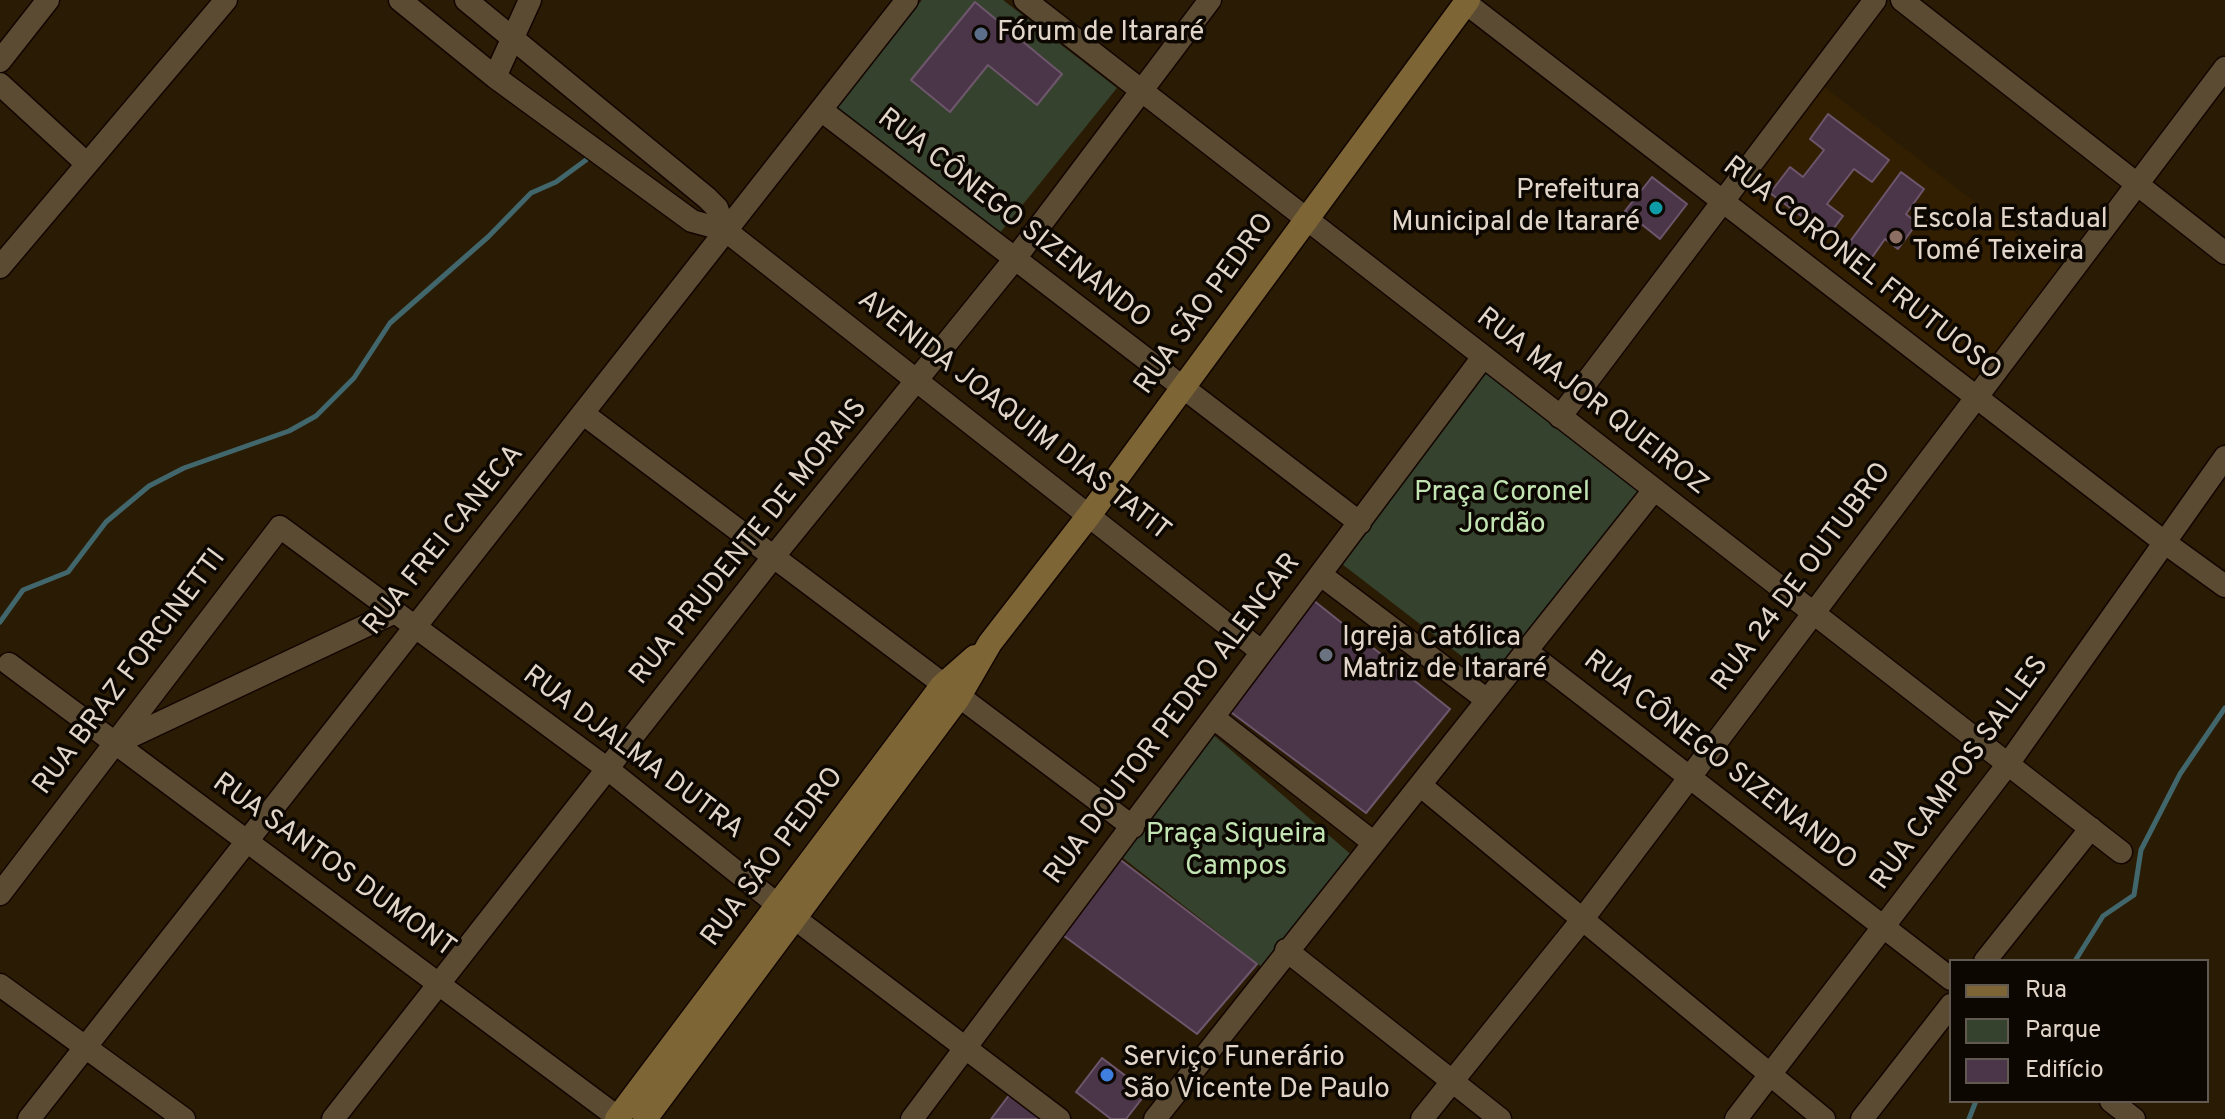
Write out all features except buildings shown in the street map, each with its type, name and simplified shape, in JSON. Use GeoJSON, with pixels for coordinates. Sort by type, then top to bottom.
{"type":"FeatureCollection","features":[{"type":"Feature","properties":{"kind":"main road","name":"RUA SÃO PEDRO"},"geometry":{"type":"LineString","coordinates":[[618,1118],[784,910],[1090,514],[1465,1]]}},
{"type":"Feature","properties":{"kind":"main road","name":"RUA SÃO PEDRO"},"geometry":{"type":"LineString","coordinates":[[645,1119],[784,910]]}},
{"type":"Feature","properties":{"kind":"street"},"geometry":{"type":"LineString","coordinates":[[0,61],[48,0]]}},
{"type":"Feature","properties":{"kind":"street"},"geometry":{"type":"LineString","coordinates":[[0,267],[226,0]]}},
{"type":"Feature","properties":{"kind":"street","name":"AVENIDA JOAQUIM DIAS TATIT"},"geometry":{"type":"LineString","coordinates":[[400,0],[495,77],[692,221],[725,230],[1262,652]]}},
{"type":"Feature","properties":{"kind":"street","name":"AVENIDA JOAQUIM DIAS TATIT"},"geometry":{"type":"LineString","coordinates":[[466,0],[707,198],[717,208],[725,230]]}},
{"type":"Feature","properties":{"kind":"street"},"geometry":{"type":"LineString","coordinates":[[495,77],[530,0]]}},
{"type":"Feature","properties":{"kind":"street","name":"RUA FREI CANECA"},"geometry":{"type":"LineString","coordinates":[[29,1119],[413,628],[585,415],[725,230],[907,0]]}},
{"type":"Feature","properties":{"kind":"street","name":"RUA MAJOR QUEIROZ"},"geometry":{"type":"LineString","coordinates":[[1025,0],[2121,852]]}},
{"type":"Feature","properties":{"kind":"street","name":"RUA PRUDENTE DE MORAIS"},"geometry":{"type":"LineString","coordinates":[[333,1119],[438,981],[609,770],[774,556],[1014,260],[1210,0]]}},
{"type":"Feature","properties":{"kind":"street"},"geometry":{"type":"LineString","coordinates":[[1560,417],[1875,0]]}},
{"type":"Feature","properties":{"kind":"street"},"geometry":{"type":"LineString","coordinates":[[1902,0],[2225,253]]}},
{"type":"Feature","properties":{"kind":"street","name":"RUA CORONEL FRUTUOSO"},"geometry":{"type":"LineString","coordinates":[[1465,1],[2225,586]]}},
{"type":"Feature","properties":{"kind":"street","name":"RUA 24 DE OUTUBRO"},"geometry":{"type":"LineString","coordinates":[[1422,1119],[1582,920],[2225,68]]}},
{"type":"Feature","properties":{"kind":"street"},"geometry":{"type":"LineString","coordinates":[[0,84],[87,164]]}},
{"type":"Feature","properties":{"kind":"street","name":"RUA CÔNEGO SIZENANDO"},"geometry":{"type":"LineString","coordinates":[[821,110],[1360,523]]}},
{"type":"Feature","properties":{"kind":"street","name":"RUA DOUTOR PEDRO ALENCAR"},"geometry":{"type":"LineString","coordinates":[[912,1119],[1483,357]]}},
{"type":"Feature","properties":{"kind":"street"},"geometry":{"type":"LineString","coordinates":[[585,415],[1133,827]]}},
{"type":"Feature","properties":{"kind":"street","name":"RUA CAMPOS SALLES"},"geometry":{"type":"LineString","coordinates":[[1736,1119],[2008,764],[2225,457]]}},
{"type":"Feature","properties":{"kind":"street"},"geometry":{"type":"LineString","coordinates":[[1155,1119],[1286,950],[1654,490]]}},
{"type":"Feature","properties":{"kind":"street","name":"RUA DJALMA DUTRA"},"geometry":{"type":"LineString","coordinates":[[280,527],[609,770],[784,910],[1059,1119]]}},
{"type":"Feature","properties":{"kind":"street","name":"RUA BRAZ FORCINETTI"},"geometry":{"type":"LineString","coordinates":[[0,894],[280,527]]}},
{"type":"Feature","properties":{"kind":"street"},"geometry":{"type":"LineString","coordinates":[[1321,575],[1487,700]]}},
{"type":"Feature","properties":{"kind":"street"},"geometry":{"type":"LineString","coordinates":[[116,744],[393,613]]}},
{"type":"Feature","properties":{"kind":"street","name":"RUA CÔNEGO SIZENANDO"},"geometry":{"type":"LineString","coordinates":[[1526,651],[1949,977]]}},
{"type":"Feature","properties":{"kind":"street","name":"RUA SANTOS DUMONT"},"geometry":{"type":"LineString","coordinates":[[9,664],[618,1118]]}},
{"type":"Feature","properties":{"kind":"street"},"geometry":{"type":"LineString","coordinates":[[1214,718],[1374,843]]}},
{"type":"Feature","properties":{"kind":"street"},"geometry":{"type":"LineString","coordinates":[[1420,785],[1824,1119]]}},
{"type":"Feature","properties":{"kind":"street"},"geometry":{"type":"LineString","coordinates":[[1987,959],[2091,828]]}},
{"type":"Feature","properties":{"kind":"street"},"geometry":{"type":"LineString","coordinates":[[1286,950],[1500,1119]]}},
{"type":"Feature","properties":{"kind":"street"},"geometry":{"type":"LineString","coordinates":[[0,985],[184,1119]]}},
{"type":"Feature","properties":{"kind":"street"},"geometry":{"type":"LineString","coordinates":[[1862,1119],[1949,1008]]}},
{"type":"Feature","properties":{"kind":"street"},"geometry":{"type":"LineString","coordinates":[[2114,1103],[2134,1119]]}},
{"type":"Feature","properties":{"kind":"shaded area","name":"Escola Estadual Tomé Teixeira"},"geometry":{"type":"Polygon","coordinates":[[[1815,80],[2070,274],[1978,398],[1723,201],[1815,80]]]}},
{"type":"Feature","properties":{"kind":"green space"},"geometry":{"type":"Polygon","coordinates":[[[922,0],[1003,0],[1117,88],[999,234],[835,106],[922,0]]]}},
{"type":"Feature","properties":{"kind":"green space","name":"Praça Coronel Jordão"},"geometry":{"type":"Polygon","coordinates":[[[1485,373],[1641,491],[1490,678],[1342,564],[1485,373]]]}},
{"type":"Feature","properties":{"kind":"green space","name":"Praça Siqueira Campos"},"geometry":{"type":"Polygon","coordinates":[[[1209,731],[1355,858],[1263,968],[1118,854],[1209,731]]]}},
{"type":"Feature","properties":{"kind":"waterway"},"geometry":{"type":"LineString","coordinates":[[0,622],[23,590],[68,572],[106,522],[149,486],[184,468],[289,431],[316,416],[354,378],[390,323],[488,237],[531,193],[556,182],[586,160]]}},
{"type":"Feature","properties":{"kind":"waterway"},"geometry":{"type":"LineString","coordinates":[[2076,959],[2103,916],[2134,895],[2141,850],[2180,774],[2225,708]]}},
{"type":"Feature","properties":{"kind":"waterway"},"geometry":{"type":"LineString","coordinates":[[1969,1119],[1975,1103]]}},
{"type":"Feature","properties":{"kind":"place","name":"Fórum de Itararé"},"geometry":{"type":"Point","coordinates":[981,34]}},
{"type":"Feature","properties":{"kind":"place","name":"Prefeitura Municipal de Itararé"},"geometry":{"type":"Point","coordinates":[1656,208]}},
{"type":"Feature","properties":{"kind":"place","name":"Escola Estadual Tomé Teixeira"},"geometry":{"type":"Point","coordinates":[1896,237]}},
{"type":"Feature","properties":{"kind":"place","name":"Igreja Católica Matriz de Itararé"},"geometry":{"type":"Point","coordinates":[1326,655]}},
{"type":"Feature","properties":{"kind":"place","name":"Serviço Funerário São Vicente De Paulo"},"geometry":{"type":"Point","coordinates":[1107,1075]}}]}
